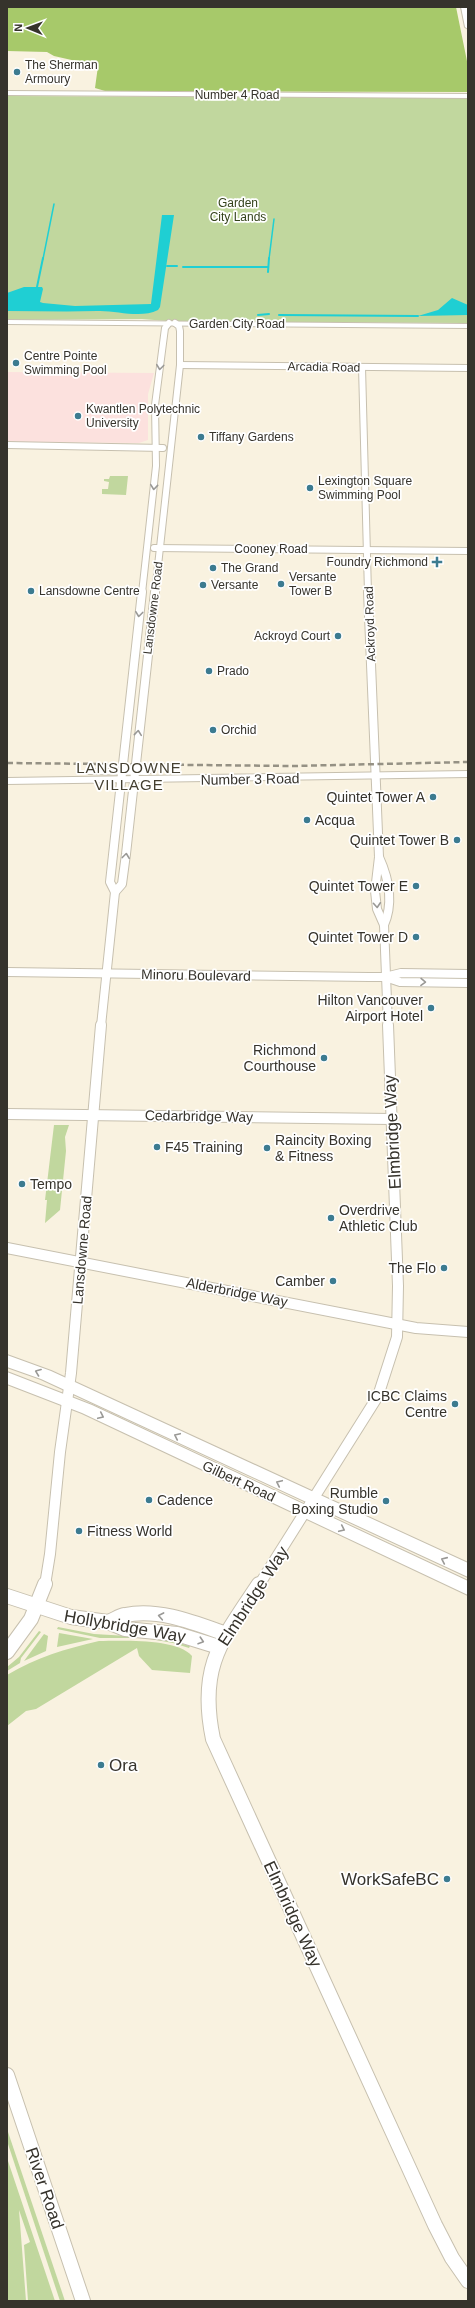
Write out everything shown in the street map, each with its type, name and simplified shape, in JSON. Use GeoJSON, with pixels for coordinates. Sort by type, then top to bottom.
{"type":"FeatureCollection","features":[{"type":"Feature","properties":{"kind":"main road"},"geometry":{"type":"LineString","coordinates":[[464,7],[468,27]]}},
{"type":"Feature","properties":{"kind":"main road","name":"Number 4 Road"},"geometry":{"type":"LineString","coordinates":[[7,93],[468,96]]}},
{"type":"Feature","properties":{"kind":"main road","name":"Garden City Road"},"geometry":{"type":"LineString","coordinates":[[7,322],[468,330]]}},
{"type":"Feature","properties":{"kind":"main road","name":"Garden City Road"},"geometry":{"type":"LineString","coordinates":[[7,327],[468,326]]}},
{"type":"Feature","properties":{"kind":"main road","name":"Number 3 Road"},"geometry":{"type":"LineString","coordinates":[[375,773],[468,768]]}},
{"type":"Feature","properties":{"kind":"main road","name":"Number 3 Road"},"geometry":{"type":"LineString","coordinates":[[7,773],[121,776],[375,773],[468,774]]}},
{"type":"Feature","properties":{"kind":"main road","name":"Number 3 Road"},"geometry":{"type":"LineString","coordinates":[[7,781],[121,776]]}},
{"type":"Feature","properties":{"kind":"main road","name":"Gilbert Road"},"geometry":{"type":"LineString","coordinates":[[7,1361],[67,1393],[310,1506],[468,1588]]}},
{"type":"Feature","properties":{"kind":"main road","name":"Gilbert Road"},"geometry":{"type":"LineString","coordinates":[[7,1378],[67,1393]]}},
{"type":"Feature","properties":{"kind":"main road","name":"Gilbert Road"},"geometry":{"type":"LineString","coordinates":[[310,1506],[468,1570]]}},
{"type":"Feature","properties":{"kind":"street","name":"Lansdowne Road"},"geometry":{"type":"LineString","coordinates":[[115,892],[122,884],[180,366],[172,326]]}},
{"type":"Feature","properties":{"kind":"street","name":"Lansdowne Road"},"geometry":{"type":"LineString","coordinates":[[37,1607],[44,1590],[50,1555],[82,1263],[105,973],[115,892],[110,882],[157,446],[156,406],[172,326]]}},
{"type":"Feature","properties":{"kind":"street","name":"Arcadia Road"},"geometry":{"type":"LineString","coordinates":[[180,366],[468,368]]}},
{"type":"Feature","properties":{"kind":"street","name":"Ackroyd Road"},"geometry":{"type":"LineString","coordinates":[[362,367],[367,550],[379,857],[375,872],[378,915],[384,925],[385,977]]}},
{"type":"Feature","properties":{"kind":"street"},"geometry":{"type":"LineString","coordinates":[[7,445],[170,446]]}},
{"type":"Feature","properties":{"kind":"street","name":"Cooney Road"},"geometry":{"type":"LineString","coordinates":[[147,548],[468,551]]}},
{"type":"Feature","properties":{"kind":"street","name":"Minoru Boulevard"},"geometry":{"type":"LineString","coordinates":[[7,972],[385,977],[401,973],[468,974]]}},
{"type":"Feature","properties":{"kind":"street","name":"Minoru Boulevard"},"geometry":{"type":"LineString","coordinates":[[385,977],[400,982],[468,983]]}},
{"type":"Feature","properties":{"kind":"street","name":"Elmbridge Way"},"geometry":{"type":"LineString","coordinates":[[385,977],[398,1324],[389,1367],[378,1396],[310,1506],[219,1647],[214,1660],[208,1689],[208,1715],[213,1739],[435,2225],[452,2258],[468,2281]]}},
{"type":"Feature","properties":{"kind":"street","name":"Cedarbridge Way"},"geometry":{"type":"LineString","coordinates":[[7,1114],[391,1119]]}},
{"type":"Feature","properties":{"kind":"street","name":"Alderbridge Way"},"geometry":{"type":"LineString","coordinates":[[7,1248],[398,1324],[439,1331],[468,1332]]}},
{"type":"Feature","properties":{"kind":"street","name":"Hollybridge Way"},"geometry":{"type":"LineString","coordinates":[[7,1596],[71,1617],[108,1622],[125,1629],[177,1634],[219,1647]]}},
{"type":"Feature","properties":{"kind":"street"},"geometry":{"type":"LineString","coordinates":[[7,1652],[29,1624],[37,1607]]}},
{"type":"Feature","properties":{"kind":"street"},"geometry":{"type":"LineString","coordinates":[[108,1622],[124,1615],[141,1614],[172,1618],[226,1634]]}},
{"type":"Feature","properties":{"kind":"street","name":"River Road"},"geometry":{"type":"LineString","coordinates":[[7,2075],[83,2301]]}},
{"type":"Feature","properties":{"kind":"shaded area","name":"Kwantlen Polytechnic University"},"geometry":{"type":"Polygon","coordinates":[[[7,372],[154,373],[148,394],[148,440],[139,443],[7,442],[7,372]]]}},
{"type":"Feature","properties":{"kind":"green space"},"geometry":{"type":"Polygon","coordinates":[[[7,7],[456,7],[468,66],[468,92],[105,91],[95,88],[98,66],[54,56],[47,52],[7,51],[7,7]]]}},
{"type":"Feature","properties":{"kind":"green space","name":"Garden City Lands"},"geometry":{"type":"Polygon","coordinates":[[[7,96],[468,98],[468,323],[179,322],[142,319],[7,320],[7,96]]]}},
{"type":"Feature","properties":{"kind":"green space"},"geometry":{"type":"Polygon","coordinates":[[[110,476],[128,476],[126,495],[102,494],[102,489],[108,489],[109,482],[104,481],[104,479],[109,479],[110,476]]]}},
{"type":"Feature","properties":{"kind":"green space"},"geometry":{"type":"Polygon","coordinates":[[[54,1125],[69,1125],[65,1137],[66,1151],[60,1210],[45,1223],[47,1200],[45,1200],[54,1125]]]}},
{"type":"Feature","properties":{"kind":"green space"},"geometry":{"type":"Polygon","coordinates":[[[58,1627],[94,1634],[162,1638],[190,1646],[189,1648],[173,1643],[145,1638],[100,1638],[57,1629],[58,1627]]]}},
{"type":"Feature","properties":{"kind":"green space"},"geometry":{"type":"Polygon","coordinates":[[[39,1631],[41,1632],[21,1658],[20,1663],[7,1671],[7,1667],[19,1657],[39,1631]]]}},
{"type":"Feature","properties":{"kind":"green space"},"geometry":{"type":"Polygon","coordinates":[[[59,1633],[93,1639],[57,1647],[59,1633]]]}},
{"type":"Feature","properties":{"kind":"green space"},"geometry":{"type":"Polygon","coordinates":[[[44,1634],[48,1636],[46,1651],[24,1661],[44,1634]]]}},
{"type":"Feature","properties":{"kind":"green space"},"geometry":{"type":"Polygon","coordinates":[[[99,1641],[134,1641],[162,1643],[174,1646],[185,1650],[192,1656],[190,1673],[152,1670],[139,1656],[137,1648],[36,1709],[26,1711],[7,1726],[7,1675],[29,1663],[52,1654],[99,1641]]]}},
{"type":"Feature","properties":{"kind":"green space"},"geometry":{"type":"Polygon","coordinates":[[[7,2129],[65,2301],[60,2301],[7,2141],[7,2129]]]}},
{"type":"Feature","properties":{"kind":"green space"},"geometry":{"type":"Polygon","coordinates":[[[7,2158],[55,2301],[28,2301],[24,2245],[30,2242],[19,2210],[26,2301],[7,2301],[7,2158]]]}},
{"type":"Feature","properties":{"kind":"water"},"geometry":{"type":"Polygon","coordinates":[[[162,215],[174,215],[160,307],[158,310],[144,314],[104,311],[7,311],[7,293],[24,287],[42,287],[43,289],[40,302],[43,303],[75,306],[151,304],[162,215]]]}},
{"type":"Feature","properties":{"kind":"water"},"geometry":{"type":"Polygon","coordinates":[[[452,298],[468,305],[468,315],[418,316],[438,310],[452,298]]]}},
{"type":"Feature","properties":{"kind":"waterway"},"geometry":{"type":"LineString","coordinates":[[43,259],[54,204]]}},
{"type":"Feature","properties":{"kind":"waterway"},"geometry":{"type":"LineString","coordinates":[[269,259],[274,219]]}},
{"type":"Feature","properties":{"kind":"waterway"},"geometry":{"type":"LineString","coordinates":[[37,287],[43,258]]}},
{"type":"Feature","properties":{"kind":"waterway"},"geometry":{"type":"LineString","coordinates":[[268,272],[269,258]]}},
{"type":"Feature","properties":{"kind":"waterway"},"geometry":{"type":"LineString","coordinates":[[167,266],[177,266]]}},
{"type":"Feature","properties":{"kind":"waterway"},"geometry":{"type":"LineString","coordinates":[[183,267],[268,267]]}},
{"type":"Feature","properties":{"kind":"waterway"},"geometry":{"type":"LineString","coordinates":[[258,315],[269,314]]}},
{"type":"Feature","properties":{"kind":"waterway"},"geometry":{"type":"LineString","coordinates":[[279,315],[418,316]]}},
{"type":"Feature","properties":{"kind":"railway"},"geometry":{"type":"LineString","coordinates":[[7,763],[293,766],[468,762]]}},
{"type":"Feature","properties":{"kind":"place","name":"The Sherman Armoury"},"geometry":{"type":"Point","coordinates":[17,72]}},
{"type":"Feature","properties":{"kind":"place","name":"Centre Pointe Swimming Pool"},"geometry":{"type":"Point","coordinates":[16,363]}},
{"type":"Feature","properties":{"kind":"place","name":"Kwantlen Polytechnic University"},"geometry":{"type":"Point","coordinates":[78,416]}},
{"type":"Feature","properties":{"kind":"place","name":"Tiffany Gardens"},"geometry":{"type":"Point","coordinates":[201,437]}},
{"type":"Feature","properties":{"kind":"place","name":"Lexington Square Swimming Pool"},"geometry":{"type":"Point","coordinates":[310,488]}},
{"type":"Feature","properties":{"kind":"place","name":"Foundry Richmond"},"geometry":{"type":"Point","coordinates":[437,562]}},
{"type":"Feature","properties":{"kind":"place","name":"The Grand"},"geometry":{"type":"Point","coordinates":[213,568]}},
{"type":"Feature","properties":{"kind":"place","name":"Versante Tower B"},"geometry":{"type":"Point","coordinates":[281,584]}},
{"type":"Feature","properties":{"kind":"place","name":"Versante"},"geometry":{"type":"Point","coordinates":[203,585]}},
{"type":"Feature","properties":{"kind":"place","name":"Lansdowne Centre"},"geometry":{"type":"Point","coordinates":[31,591]}},
{"type":"Feature","properties":{"kind":"place","name":"Ackroyd Court"},"geometry":{"type":"Point","coordinates":[338,636]}},
{"type":"Feature","properties":{"kind":"place","name":"Prado"},"geometry":{"type":"Point","coordinates":[209,671]}},
{"type":"Feature","properties":{"kind":"place","name":"Orchid"},"geometry":{"type":"Point","coordinates":[213,730]}},
{"type":"Feature","properties":{"kind":"place","name":"Quintet Tower A"},"geometry":{"type":"Point","coordinates":[433,797]}},
{"type":"Feature","properties":{"kind":"place","name":"Acqua"},"geometry":{"type":"Point","coordinates":[307,820]}},
{"type":"Feature","properties":{"kind":"place","name":"Quintet Tower B"},"geometry":{"type":"Point","coordinates":[457,840]}},
{"type":"Feature","properties":{"kind":"place","name":"Quintet Tower E"},"geometry":{"type":"Point","coordinates":[416,886]}},
{"type":"Feature","properties":{"kind":"place","name":"Quintet Tower D"},"geometry":{"type":"Point","coordinates":[416,937]}},
{"type":"Feature","properties":{"kind":"place","name":"Hilton Vancouver Airport Hotel"},"geometry":{"type":"Point","coordinates":[431,1008]}},
{"type":"Feature","properties":{"kind":"place","name":"Richmond Courthouse"},"geometry":{"type":"Point","coordinates":[324,1058]}},
{"type":"Feature","properties":{"kind":"place","name":"F45 Training"},"geometry":{"type":"Point","coordinates":[157,1147]}},
{"type":"Feature","properties":{"kind":"place","name":"Raincity Boxing & Fitness"},"geometry":{"type":"Point","coordinates":[267,1148]}},
{"type":"Feature","properties":{"kind":"place","name":"Tempo"},"geometry":{"type":"Point","coordinates":[22,1184]}},
{"type":"Feature","properties":{"kind":"place","name":"Overdrive Athletic Club"},"geometry":{"type":"Point","coordinates":[331,1218]}},
{"type":"Feature","properties":{"kind":"place","name":"The Flo"},"geometry":{"type":"Point","coordinates":[444,1268]}},
{"type":"Feature","properties":{"kind":"place","name":"Camber"},"geometry":{"type":"Point","coordinates":[333,1281]}},
{"type":"Feature","properties":{"kind":"place","name":"ICBC Claims Centre"},"geometry":{"type":"Point","coordinates":[455,1404]}},
{"type":"Feature","properties":{"kind":"place","name":"Cadence"},"geometry":{"type":"Point","coordinates":[149,1500]}},
{"type":"Feature","properties":{"kind":"place","name":"Rumble Boxing Studio"},"geometry":{"type":"Point","coordinates":[386,1501]}},
{"type":"Feature","properties":{"kind":"place","name":"Fitness World"},"geometry":{"type":"Point","coordinates":[79,1531]}},
{"type":"Feature","properties":{"kind":"place","name":"Ora"},"geometry":{"type":"Point","coordinates":[101,1765]}},
{"type":"Feature","properties":{"kind":"place","name":"WorkSafeBC"},"geometry":{"type":"Point","coordinates":[447,1879]}},
{"type":"Feature","properties":{"kind":"district","name":"LANSDOWNE VILLAGE"},"geometry":{"type":"Point","coordinates":[129,776]}}]}
